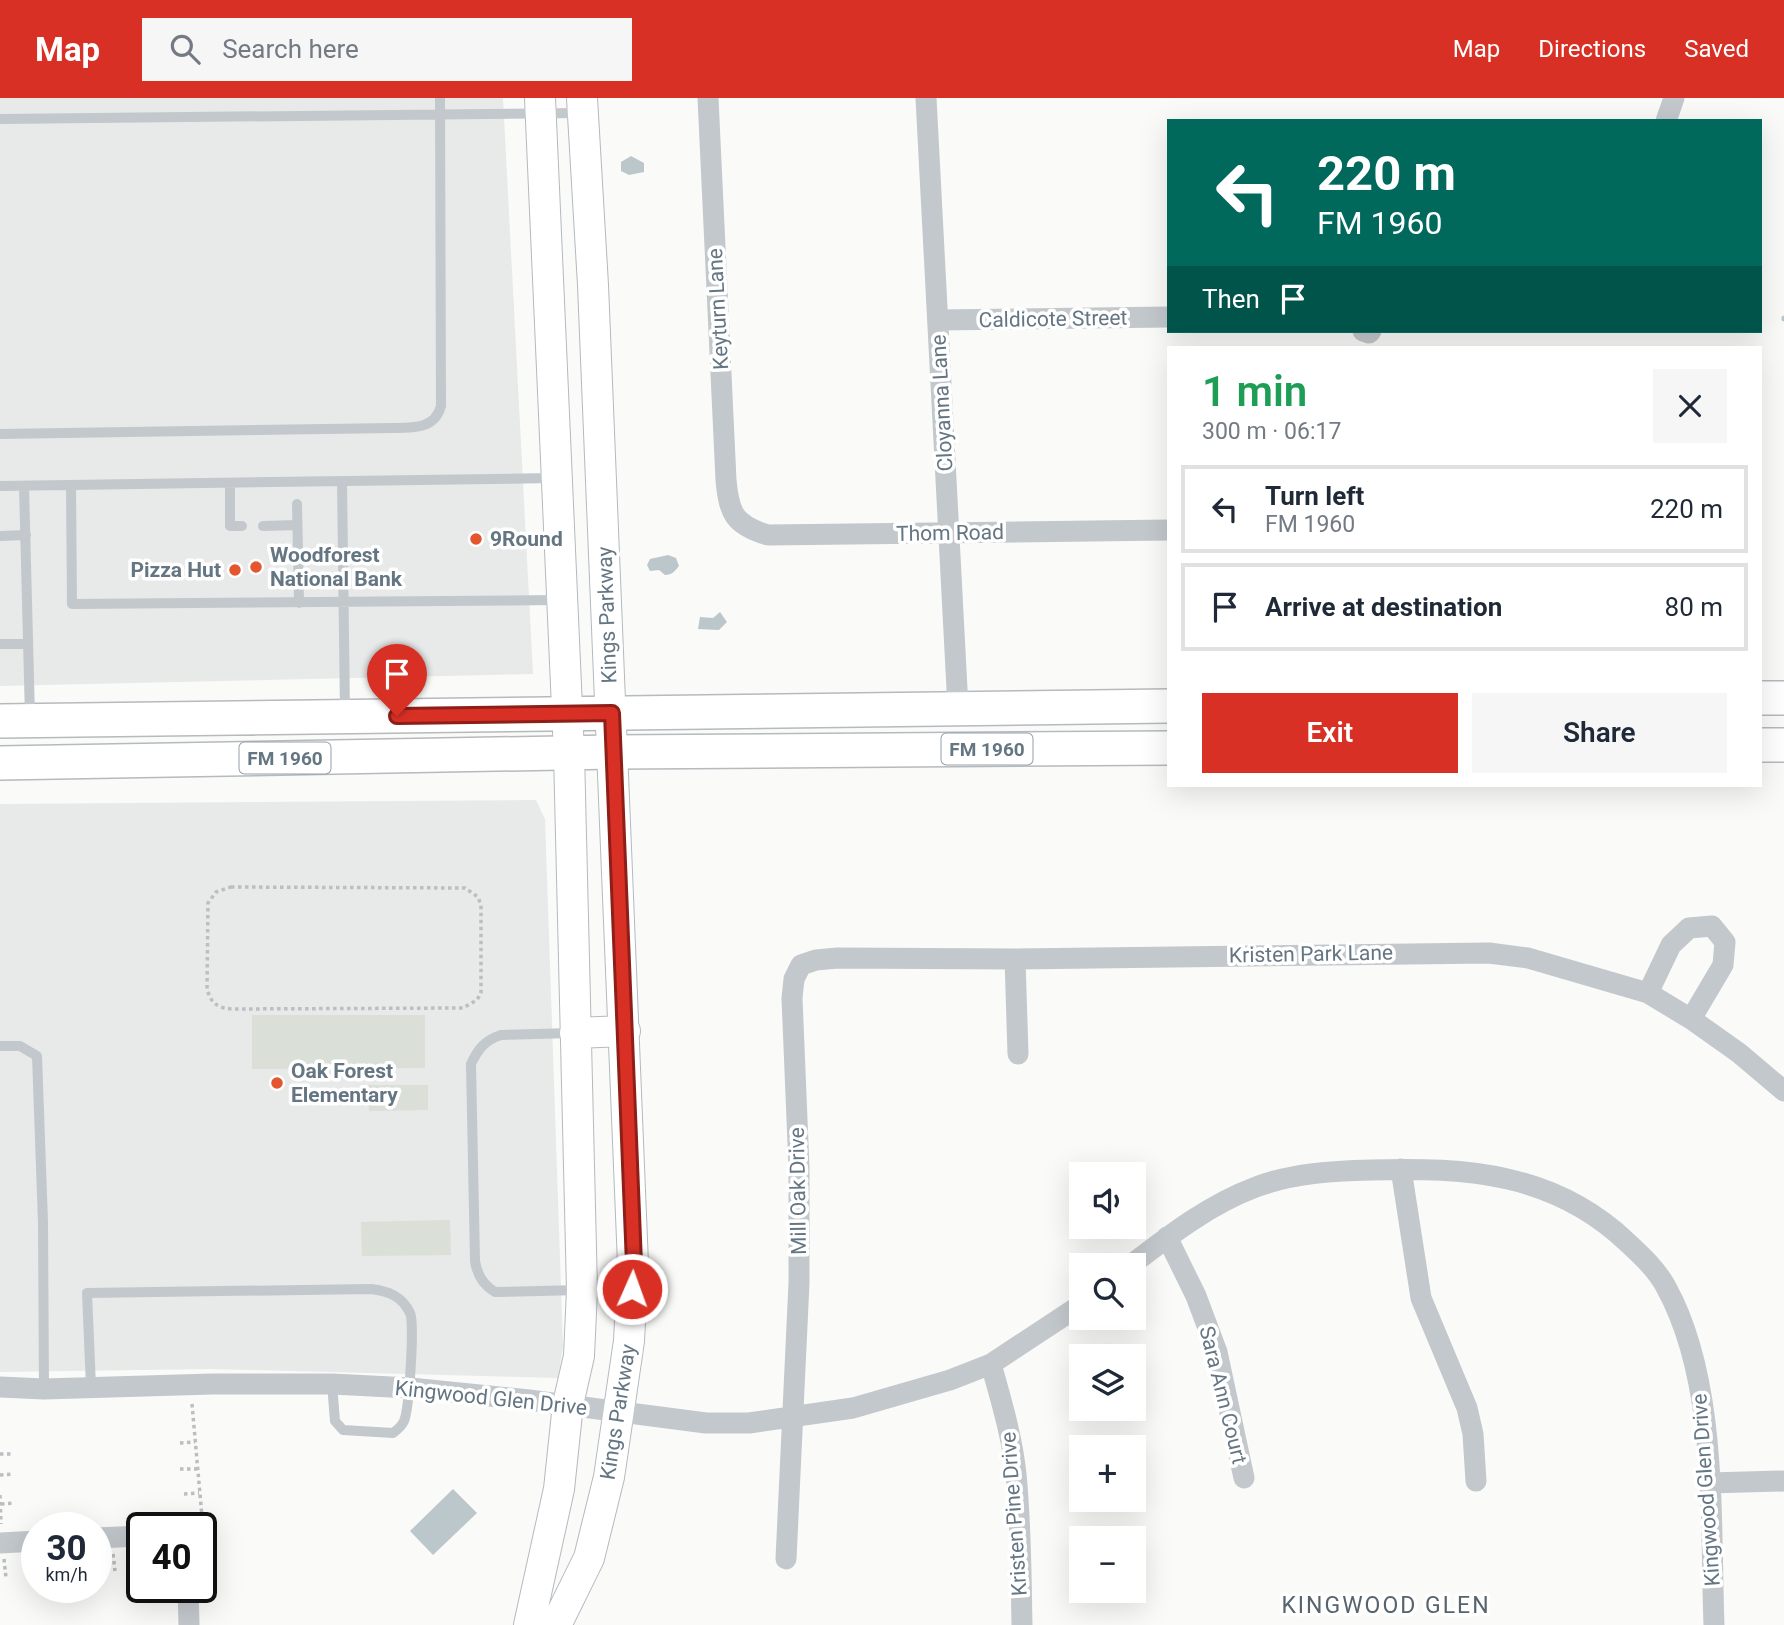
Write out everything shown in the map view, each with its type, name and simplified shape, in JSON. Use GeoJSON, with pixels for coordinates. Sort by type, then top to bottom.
{"type":"FeatureCollection","features":[{"type":"Feature","properties":{"kind":"main road"},"geometry":{"type":"LineString","coordinates":[[1762,698],[1784,698]]}},
{"type":"Feature","properties":{"kind":"main road","name":"FM 1960"},"geometry":{"type":"LineString","coordinates":[[15,721],[1167,706]]}},
{"type":"Feature","properties":{"kind":"main road"},"geometry":{"type":"LineString","coordinates":[[1762,745],[1784,745]]}},
{"type":"Feature","properties":{"kind":"main road","name":"FM 1960"},"geometry":{"type":"LineString","coordinates":[[0,764],[613,752],[1167,748]]}},
{"type":"Feature","properties":{"kind":"street","name":"Keyturn Lane"},"geometry":{"type":"LineString","coordinates":[[708,98],[726,480],[728,505],[736,519]]}},
{"type":"Feature","properties":{"kind":"street","name":"Cloyanna Lane"},"geometry":{"type":"LineString","coordinates":[[926,98],[958,708]]}},
{"type":"Feature","properties":{"kind":"street"},"geometry":{"type":"LineString","coordinates":[[1667,119],[1674,98]]}},
{"type":"Feature","properties":{"kind":"street","name":"Kings Parkway"},"geometry":{"type":"LineString","coordinates":[[556,1625],[589,1558],[609,1477],[621,1412],[634,1264],[612,713],[583,105]]}},
{"type":"Feature","properties":{"kind":"street","name":"Kings Parkway"},"geometry":{"type":"LineString","coordinates":[[529,1625],[559,1489],[568,1405],[579,1356],[582,1290],[569,753],[540,106]]}},
{"type":"Feature","properties":{"kind":"street","name":"Caldicote Street"},"geometry":{"type":"LineString","coordinates":[[938,320],[1167,317]]}},
{"type":"Feature","properties":{"kind":"street","name":"Thom Road"},"geometry":{"type":"LineString","coordinates":[[736,519],[768,536],[1167,530]]}},
{"type":"Feature","properties":{"kind":"street"},"geometry":{"type":"LineString","coordinates":[[1648,993],[1671,945],[1689,928],[1712,926],[1725,942],[1723,965],[1691,1018]]}},
{"type":"Feature","properties":{"kind":"street","name":"Kristen Park Lane"},"geometry":{"type":"LineString","coordinates":[[801,965],[816,960],[838,958],[1015,959],[1489,953],[1528,958],[1648,993],[1691,1018],[1739,1053],[1784,1091]]}},
{"type":"Feature","properties":{"kind":"street"},"geometry":{"type":"LineString","coordinates":[[1015,959],[1018,1054]]}},
{"type":"Feature","properties":{"kind":"street","name":"Mill Oak Drive"},"geometry":{"type":"LineString","coordinates":[[786,1559],[799,1283],[799,1168],[792,998],[794,979],[801,965]]}},
{"type":"Feature","properties":{"kind":"street"},"geometry":{"type":"LineString","coordinates":[[575,1033],[625,1031]]}},
{"type":"Feature","properties":{"kind":"street"},"geometry":{"type":"LineString","coordinates":[[1401,1169],[1421,1298],[1467,1408],[1473,1434],[1476,1481]]}},
{"type":"Feature","properties":{"kind":"street","name":"Kingwood Glen Drive"},"geometry":{"type":"LineString","coordinates":[[1146,1253],[1221,1203],[1256,1187],[1293,1176],[1344,1171],[1443,1169],[1517,1180],[1559,1196],[1589,1212],[1620,1235],[1648,1262],[1666,1287],[1696,1367],[1706,1420],[1714,1625]]}},
{"type":"Feature","properties":{"kind":"street","name":"Sara Ann Court"},"geometry":{"type":"LineString","coordinates":[[1167,1237],[1196,1296],[1217,1352],[1244,1478]]}},
{"type":"Feature","properties":{"kind":"street","name":"Kingwood Glen Drive"},"geometry":{"type":"LineString","coordinates":[[0,1387],[44,1389],[191,1384],[332,1384],[410,1388],[706,1423],[749,1423],[853,1408],[907,1394],[991,1364],[1069,1313]]}},
{"type":"Feature","properties":{"kind":"street","name":"Kristen Pine Drive"},"geometry":{"type":"LineString","coordinates":[[991,1364],[1008,1425],[1016,1474],[1021,1546],[1022,1625]]}},
{"type":"Feature","properties":{"kind":"street"},"geometry":{"type":"LineString","coordinates":[[1709,1483],[1784,1481]]}},
{"type":"Feature","properties":{"kind":"street"},"geometry":{"type":"LineString","coordinates":[[0,1543],[21,1542]]}},
{"type":"Feature","properties":{"kind":"street"},"geometry":{"type":"LineString","coordinates":[[188,1603],[189,1625]]}},
{"type":"Feature","properties":{"kind":"lane"},"geometry":{"type":"LineString","coordinates":[[0,433],[413,428],[434,420],[439,415],[441,406],[440,98]]}},
{"type":"Feature","properties":{"kind":"lane"},"geometry":{"type":"LineString","coordinates":[[0,119],[440,115],[583,105]]}},
{"type":"Feature","properties":{"kind":"lane"},"geometry":{"type":"LineString","coordinates":[[0,486],[555,478]]}},
{"type":"Feature","properties":{"kind":"lane"},"geometry":{"type":"LineString","coordinates":[[342,481],[345,717]]}},
{"type":"Feature","properties":{"kind":"lane"},"geometry":{"type":"LineString","coordinates":[[230,483],[230,526],[243,526]]}},
{"type":"Feature","properties":{"kind":"lane"},"geometry":{"type":"LineString","coordinates":[[71,485],[72,604],[561,600]]}},
{"type":"Feature","properties":{"kind":"lane"},"geometry":{"type":"LineString","coordinates":[[15,721],[28,644],[24,486]]}},
{"type":"Feature","properties":{"kind":"lane"},"geometry":{"type":"LineString","coordinates":[[297,504],[299,603]]}},
{"type":"Feature","properties":{"kind":"lane"},"geometry":{"type":"LineString","coordinates":[[263,526],[297,525]]}},
{"type":"Feature","properties":{"kind":"lane"},"geometry":{"type":"LineString","coordinates":[[0,536],[26,535]]}},
{"type":"Feature","properties":{"kind":"lane"},"geometry":{"type":"LineString","coordinates":[[0,645],[28,644]]}},
{"type":"Feature","properties":{"kind":"lane"},"geometry":{"type":"LineString","coordinates":[[575,1033],[501,1035],[482,1045],[471,1064],[475,1261],[482,1280],[495,1292],[582,1290]]}},
{"type":"Feature","properties":{"kind":"lane"},"geometry":{"type":"LineString","coordinates":[[0,1046],[20,1046],[37,1056],[43,1223],[44,1389]]}},
{"type":"Feature","properties":{"kind":"lane"},"geometry":{"type":"LineString","coordinates":[[91,1387],[87,1293],[371,1289],[389,1291],[402,1300],[412,1315],[410,1388],[405,1421],[393,1433],[343,1430],[335,1421],[332,1384]]}},
{"type":"Feature","properties":{"kind":"path"},"geometry":{"type":"LineString","coordinates":[[231,887],[466,888],[478,897],[481,905],[482,988],[477,1000],[463,1008],[223,1009],[211,1001],[207,989],[208,903],[216,892],[231,887]]}},
{"type":"Feature","properties":{"kind":"path"},"geometry":{"type":"LineString","coordinates":[[191,1384],[200,1512]]}},
{"type":"Feature","properties":{"kind":"path"},"geometry":{"type":"LineString","coordinates":[[180,1443],[195,1443]]}},
{"type":"Feature","properties":{"kind":"path"},"geometry":{"type":"LineString","coordinates":[[0,1454],[12,1454]]}},
{"type":"Feature","properties":{"kind":"path"},"geometry":{"type":"LineString","coordinates":[[180,1469],[197,1469]]}},
{"type":"Feature","properties":{"kind":"path"},"geometry":{"type":"LineString","coordinates":[[0,1475],[13,1474]]}},
{"type":"Feature","properties":{"kind":"path"},"geometry":{"type":"LineString","coordinates":[[184,1494],[199,1493]]}},
{"type":"Feature","properties":{"kind":"path"},"geometry":{"type":"LineString","coordinates":[[0,1495],[0,1529]]}},
{"type":"Feature","properties":{"kind":"path"},"geometry":{"type":"LineString","coordinates":[[1,1502],[14,1503]]}},
{"type":"Feature","properties":{"kind":"shaded area"},"geometry":{"type":"Polygon","coordinates":[[[0,98],[503,98],[533,674],[0,686],[0,98]]]}},
{"type":"Feature","properties":{"kind":"shaded area"},"geometry":{"type":"Polygon","coordinates":[[[631,156],[644,163],[644,172],[629,175],[621,171],[621,162],[631,156]]]}},
{"type":"Feature","properties":{"kind":"shaded area"},"geometry":{"type":"Polygon","coordinates":[[[668,555],[676,558],[679,566],[675,571],[665,575],[659,570],[650,571],[647,565],[650,559],[668,555]]]}},
{"type":"Feature","properties":{"kind":"shaded area"},"geometry":{"type":"Polygon","coordinates":[[[720,612],[727,622],[719,630],[698,629],[700,617],[713,618],[720,612]]]}},
{"type":"Feature","properties":{"kind":"shaded area","name":"Oak Forest Elementary"},"geometry":{"type":"Polygon","coordinates":[[[536,800],[545,819],[563,1346],[558,1378],[211,1369],[0,1372],[0,804],[536,800]]]}},
{"type":"Feature","properties":{"kind":"shaded area"},"geometry":{"type":"Polygon","coordinates":[[[252,1015],[425,1015],[425,1068],[252,1069],[252,1015]]]}},
{"type":"Feature","properties":{"kind":"shaded area"},"geometry":{"type":"Polygon","coordinates":[[[368,1085],[428,1085],[428,1110],[369,1111],[368,1085]]]}},
{"type":"Feature","properties":{"kind":"shaded area"},"geometry":{"type":"Polygon","coordinates":[[[450,1220],[451,1255],[362,1256],[361,1222],[450,1220]]]}},
{"type":"Feature","properties":{"kind":"shaded area"},"geometry":{"type":"Polygon","coordinates":[[[453,1489],[477,1513],[433,1555],[410,1531],[453,1489]]]}},
{"type":"Feature","properties":{"kind":"place","name":"9Round"},"geometry":{"type":"Point","coordinates":[476,539]}},
{"type":"Feature","properties":{"kind":"place","name":"Woodforest National Bank"},"geometry":{"type":"Point","coordinates":[256,567]}},
{"type":"Feature","properties":{"kind":"place","name":"Pizza Hut"},"geometry":{"type":"Point","coordinates":[235,570]}},
{"type":"Feature","properties":{"kind":"place","name":"Oak Forest Elementary"},"geometry":{"type":"Point","coordinates":[277,1083]}},
{"type":"Feature","properties":{"kind":"district","name":"KINGWOOD GLEN"},"geometry":{"type":"Point","coordinates":[1386,1605]}},
{"type":"Feature","properties":{"kind":"route"},"geometry":{"type":"LineString","coordinates":[[397,716],[612,713],[634,1264],[632,1289]]}}]}
